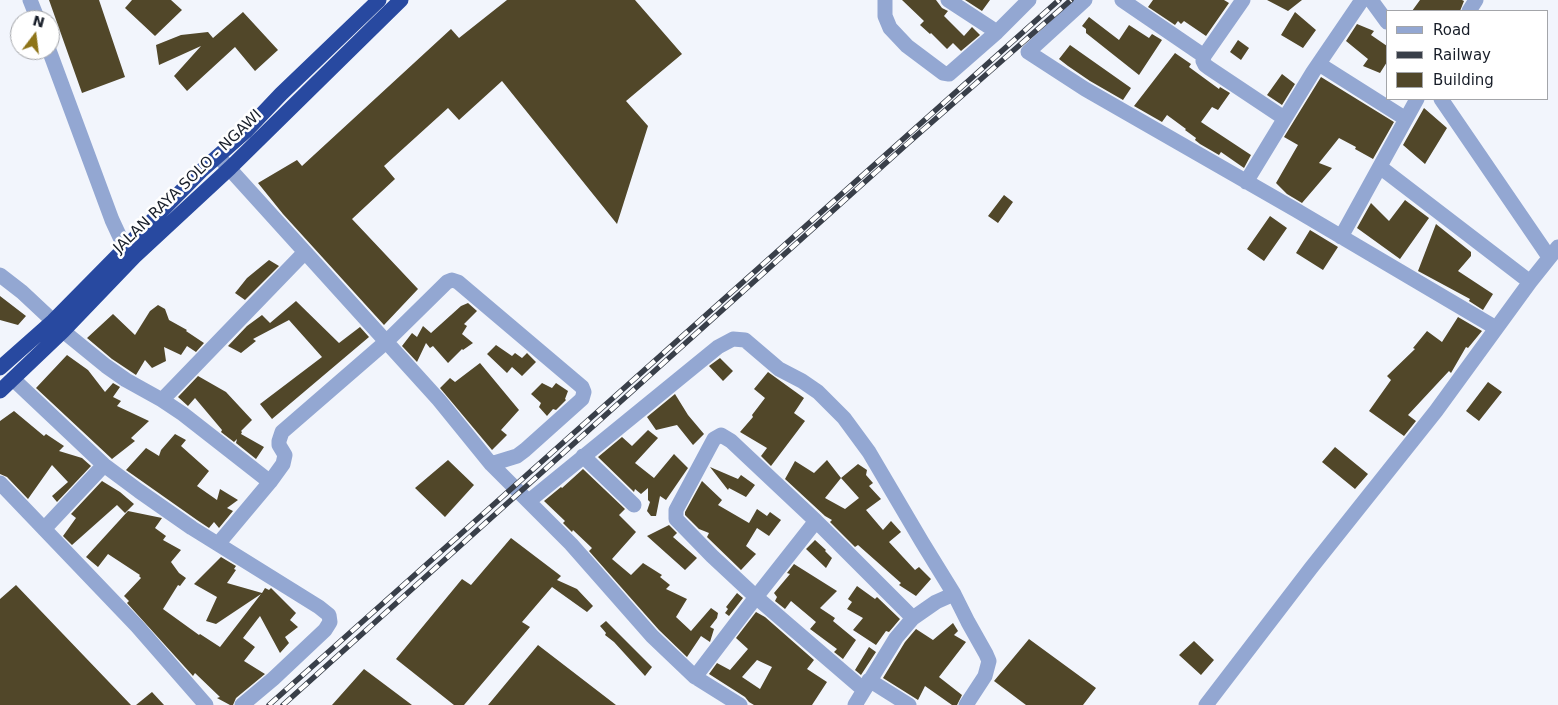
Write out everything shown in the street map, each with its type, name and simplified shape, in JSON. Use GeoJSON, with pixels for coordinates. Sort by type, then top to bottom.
{"type":"FeatureCollection","features":[{"type":"Feature","properties":{"kind":"highway","name":"JALAN RAYA SOLO - NGAWI"},"geometry":{"type":"LineString","coordinates":[[0,391],[13,379],[58,326],[129,253],[201,171],[245,132],[281,94],[379,0]]}},
{"type":"Feature","properties":{"kind":"highway","name":"JALAN RAYA SOLO - NGAWI"},"geometry":{"type":"LineString","coordinates":[[129,253],[230,168],[401,0]]}},
{"type":"Feature","properties":{"kind":"highway","name":"JALAN RAYA SOLO - NGAWI"},"geometry":{"type":"LineString","coordinates":[[0,368],[58,326]]}},
{"type":"Feature","properties":{"kind":"street"},"geometry":{"type":"LineString","coordinates":[[885,0],[885,16],[890,28],[907,46],[943,73],[949,74],[997,32],[1028,0]]}},
{"type":"Feature","properties":{"kind":"street"},"geometry":{"type":"LineString","coordinates":[[948,0],[997,32]]}},
{"type":"Feature","properties":{"kind":"street"},"geometry":{"type":"LineString","coordinates":[[1085,0],[1028,52],[1085,89],[1496,328]]}},
{"type":"Feature","properties":{"kind":"street"},"geometry":{"type":"LineString","coordinates":[[1122,0],[1204,56]]}},
{"type":"Feature","properties":{"kind":"street"},"geometry":{"type":"LineString","coordinates":[[1243,0],[1204,56],[1203,61],[1205,65],[1284,118]]}},
{"type":"Feature","properties":{"kind":"street"},"geometry":{"type":"LineString","coordinates":[[1246,182],[1284,118],[1362,0]]}},
{"type":"Feature","properties":{"kind":"street"},"geometry":{"type":"LineString","coordinates":[[1371,0],[1386,21]]}},
{"type":"Feature","properties":{"kind":"street"},"geometry":{"type":"LineString","coordinates":[[53,60],[100,190],[129,253]]}},
{"type":"Feature","properties":{"kind":"street"},"geometry":{"type":"LineString","coordinates":[[1319,64],[1406,118]]}},
{"type":"Feature","properties":{"kind":"street"},"geometry":{"type":"LineString","coordinates":[[1341,237],[1416,100]]}},
{"type":"Feature","properties":{"kind":"street"},"geometry":{"type":"LineString","coordinates":[[1206,705],[1311,568],[1428,422],[1554,252],[1443,100]]}},
{"type":"Feature","properties":{"kind":"street"},"geometry":{"type":"LineString","coordinates":[[218,156],[439,400],[491,464],[571,544],[652,636],[695,677],[740,705]]}},
{"type":"Feature","properties":{"kind":"street"},"geometry":{"type":"LineString","coordinates":[[1380,167],[1530,282]]}},
{"type":"Feature","properties":{"kind":"street"},"geometry":{"type":"LineString","coordinates":[[162,400],[305,252]]}},
{"type":"Feature","properties":{"kind":"street"},"geometry":{"type":"LineString","coordinates":[[0,275],[106,366],[184,414],[270,482]]}},
{"type":"Feature","properties":{"kind":"street"},"geometry":{"type":"LineString","coordinates":[[218,544],[270,482],[285,460],[285,455],[279,445],[282,432],[386,341],[447,282],[455,280],[582,387],[584,392],[582,399],[526,450],[517,456],[491,464]]}},
{"type":"Feature","properties":{"kind":"street"},"geometry":{"type":"LineString","coordinates":[[529,501],[718,347],[733,339],[746,340],[779,369],[818,392],[844,418],[869,452],[954,594],[989,661],[985,676],[966,705]]}},
{"type":"Feature","properties":{"kind":"street"},"geometry":{"type":"LineString","coordinates":[[13,379],[104,465],[176,517],[329,615],[330,622],[325,630],[273,680],[242,705]]}},
{"type":"Feature","properties":{"kind":"street"},"geometry":{"type":"LineString","coordinates":[[909,705],[867,685],[756,597],[712,556],[676,518],[676,510],[714,439],[722,435],[726,437],[816,521],[913,618]]}},
{"type":"Feature","properties":{"kind":"street"},"geometry":{"type":"LineString","coordinates":[[583,456],[634,505]]}},
{"type":"Feature","properties":{"kind":"street"},"geometry":{"type":"LineString","coordinates":[[44,529],[104,465]]}},
{"type":"Feature","properties":{"kind":"street"},"geometry":{"type":"LineString","coordinates":[[0,483],[131,620],[206,705]]}},
{"type":"Feature","properties":{"kind":"street"},"geometry":{"type":"LineString","coordinates":[[695,677],[816,521]]}},
{"type":"Feature","properties":{"kind":"street"},"geometry":{"type":"LineString","coordinates":[[855,705],[896,638],[913,618],[936,602],[954,594]]}},
{"type":"Feature","properties":{"kind":"building"},"geometry":{"type":"Polygon","coordinates":[[[49,0],[99,0],[125,77],[82,93],[60,31],[60,10],[53,10],[49,0]]]}},
{"type":"Feature","properties":{"kind":"building"},"geometry":{"type":"Polygon","coordinates":[[[132,0],[171,0],[182,10],[155,36],[125,8],[132,0]]]}},
{"type":"Feature","properties":{"kind":"building"},"geometry":{"type":"Polygon","coordinates":[[[507,0],[635,0],[682,54],[626,101],[648,126],[617,224],[502,81],[459,120],[448,108],[384,166],[395,179],[352,219],[418,289],[384,325],[283,214],[258,183],[297,160],[302,166],[451,29],[459,38],[507,0]]]}},
{"type":"Feature","properties":{"kind":"building"},"geometry":{"type":"Polygon","coordinates":[[[902,0],[936,0],[942,8],[948,11],[944,16],[964,36],[972,27],[980,35],[961,51],[953,43],[947,49],[920,25],[924,21],[902,0]]]}},
{"type":"Feature","properties":{"kind":"building"},"geometry":{"type":"Polygon","coordinates":[[[965,0],[990,0],[982,11],[965,0]]]}},
{"type":"Feature","properties":{"kind":"building"},"geometry":{"type":"Polygon","coordinates":[[[1153,0],[1224,0],[1229,3],[1206,36],[1184,21],[1181,24],[1178,21],[1175,25],[1148,7],[1153,0]]]}},
{"type":"Feature","properties":{"kind":"building"},"geometry":{"type":"Polygon","coordinates":[[[1267,0],[1302,0],[1288,11],[1267,0]]]}},
{"type":"Feature","properties":{"kind":"building"},"geometry":{"type":"Polygon","coordinates":[[[1420,0],[1464,1],[1460,10],[1413,10],[1420,0]]]}},
{"type":"Feature","properties":{"kind":"building"},"geometry":{"type":"Polygon","coordinates":[[[243,12],[278,50],[255,71],[235,47],[187,91],[174,76],[201,46],[159,65],[156,45],[181,35],[208,32],[213,38],[243,12]]]}},
{"type":"Feature","properties":{"kind":"building"},"geometry":{"type":"Polygon","coordinates":[[[1295,12],[1316,30],[1303,48],[1281,35],[1295,12]]]}},
{"type":"Feature","properties":{"kind":"building"},"geometry":{"type":"Polygon","coordinates":[[[1089,17],[1119,40],[1129,25],[1149,38],[1152,34],[1162,40],[1139,75],[1086,33],[1086,29],[1082,26],[1089,17]]]}},
{"type":"Feature","properties":{"kind":"building"},"geometry":{"type":"Polygon","coordinates":[[[1357,24],[1374,31],[1371,35],[1386,45],[1386,64],[1380,73],[1363,66],[1368,59],[1346,41],[1357,24]]]}},
{"type":"Feature","properties":{"kind":"building"},"geometry":{"type":"Polygon","coordinates":[[[1238,40],[1249,48],[1241,60],[1230,52],[1238,40]]]}},
{"type":"Feature","properties":{"kind":"building"},"geometry":{"type":"Polygon","coordinates":[[[1070,45],[1131,88],[1123,100],[1090,81],[1059,59],[1070,45]]]}},
{"type":"Feature","properties":{"kind":"building"},"geometry":{"type":"Polygon","coordinates":[[[1175,53],[1191,64],[1189,67],[1219,89],[1220,87],[1230,93],[1218,110],[1212,107],[1201,122],[1251,155],[1244,168],[1221,152],[1219,155],[1200,144],[1186,129],[1167,115],[1162,122],[1134,106],[1175,53]]]}},
{"type":"Feature","properties":{"kind":"building"},"geometry":{"type":"Polygon","coordinates":[[[1282,74],[1295,84],[1282,105],[1267,95],[1282,74]]]}},
{"type":"Feature","properties":{"kind":"building"},"geometry":{"type":"Polygon","coordinates":[[[1321,77],[1394,122],[1373,159],[1339,138],[1319,163],[1332,168],[1302,203],[1287,194],[1276,183],[1298,145],[1284,137],[1321,77]]]}},
{"type":"Feature","properties":{"kind":"building"},"geometry":{"type":"Polygon","coordinates":[[[1424,108],[1447,128],[1425,164],[1403,145],[1424,108]]]}},
{"type":"Feature","properties":{"kind":"building"},"geometry":{"type":"Polygon","coordinates":[[[1004,195],[1013,202],[998,223],[988,216],[1004,195]]]}},
{"type":"Feature","properties":{"kind":"building"},"geometry":{"type":"Polygon","coordinates":[[[1405,200],[1429,218],[1400,259],[1357,228],[1371,203],[1389,221],[1405,200]]]}},
{"type":"Feature","properties":{"kind":"building"},"geometry":{"type":"Polygon","coordinates":[[[1270,216],[1287,228],[1264,261],[1247,249],[1270,216]]]}},
{"type":"Feature","properties":{"kind":"building"},"geometry":{"type":"Polygon","coordinates":[[[1436,224],[1471,252],[1471,256],[1458,271],[1493,294],[1483,310],[1469,301],[1470,299],[1418,271],[1436,224]]]}},
{"type":"Feature","properties":{"kind":"building"},"geometry":{"type":"Polygon","coordinates":[[[1310,230],[1338,247],[1323,270],[1296,253],[1310,230]]]}},
{"type":"Feature","properties":{"kind":"building"},"geometry":{"type":"Polygon","coordinates":[[[269,260],[279,266],[245,300],[235,293],[247,278],[269,260]]]}},
{"type":"Feature","properties":{"kind":"building"},"geometry":{"type":"Polygon","coordinates":[[[0,296],[26,316],[18,325],[0,320],[0,296]]]}},
{"type":"Feature","properties":{"kind":"building"},"geometry":{"type":"Polygon","coordinates":[[[296,301],[339,343],[360,327],[369,337],[272,419],[260,404],[322,357],[289,320],[253,339],[256,341],[241,353],[228,346],[247,326],[262,315],[270,323],[296,301]]]}},
{"type":"Feature","properties":{"kind":"building"},"geometry":{"type":"Polygon","coordinates":[[[468,303],[477,311],[464,324],[467,326],[462,334],[473,343],[462,349],[448,363],[433,346],[430,348],[426,343],[417,362],[402,346],[412,333],[417,337],[423,326],[431,333],[461,306],[468,303]]]}},
{"type":"Feature","properties":{"kind":"building"},"geometry":{"type":"Polygon","coordinates":[[[158,305],[165,309],[169,320],[187,330],[204,343],[196,352],[187,346],[181,355],[164,347],[166,361],[152,368],[145,360],[136,375],[112,359],[87,338],[113,314],[135,335],[150,311],[158,305]]]}},
{"type":"Feature","properties":{"kind":"building"},"geometry":{"type":"Polygon","coordinates":[[[1458,317],[1482,331],[1468,348],[1466,347],[1451,373],[1449,371],[1408,415],[1416,421],[1404,436],[1369,411],[1391,380],[1387,376],[1415,349],[1413,348],[1427,331],[1442,342],[1458,317]]]}},
{"type":"Feature","properties":{"kind":"building"},"geometry":{"type":"Polygon","coordinates":[[[496,345],[512,356],[515,353],[522,358],[527,353],[536,362],[522,376],[512,367],[507,373],[487,354],[496,345]]]}},
{"type":"Feature","properties":{"kind":"building"},"geometry":{"type":"Polygon","coordinates":[[[67,355],[88,370],[105,392],[113,383],[120,387],[113,397],[121,401],[117,406],[149,421],[131,438],[135,441],[112,459],[36,388],[67,355]]]}},
{"type":"Feature","properties":{"kind":"building"},"geometry":{"type":"Polygon","coordinates":[[[720,358],[733,371],[723,381],[709,366],[720,358]]]}},
{"type":"Feature","properties":{"kind":"building"},"geometry":{"type":"Polygon","coordinates":[[[480,363],[519,410],[501,430],[507,435],[492,450],[440,388],[450,378],[455,382],[480,363]]]}},
{"type":"Feature","properties":{"kind":"building"},"geometry":{"type":"Polygon","coordinates":[[[768,372],[804,398],[794,413],[805,421],[771,466],[761,456],[767,448],[740,432],[753,417],[752,415],[765,398],[754,389],[768,372]]]}},
{"type":"Feature","properties":{"kind":"building"},"geometry":{"type":"Polygon","coordinates":[[[198,376],[226,392],[252,420],[241,431],[241,434],[264,447],[256,459],[236,443],[237,439],[234,442],[221,432],[222,430],[195,398],[188,406],[178,397],[198,376]]]}},
{"type":"Feature","properties":{"kind":"building"},"geometry":{"type":"Polygon","coordinates":[[[1488,382],[1502,392],[1479,421],[1466,411],[1488,382]]]}},
{"type":"Feature","properties":{"kind":"building"},"geometry":{"type":"Polygon","coordinates":[[[542,383],[552,388],[556,383],[568,391],[566,400],[547,416],[539,407],[541,403],[531,394],[542,383]]]}},
{"type":"Feature","properties":{"kind":"building"},"geometry":{"type":"Polygon","coordinates":[[[675,394],[688,415],[704,434],[693,445],[677,425],[656,430],[647,417],[675,394]]]}},
{"type":"Feature","properties":{"kind":"building"},"geometry":{"type":"Polygon","coordinates":[[[14,411],[44,436],[46,434],[64,446],[59,451],[82,458],[91,466],[57,502],[52,496],[68,482],[52,465],[28,499],[7,477],[0,474],[0,421],[14,411]]]}},
{"type":"Feature","properties":{"kind":"building"},"geometry":{"type":"Polygon","coordinates":[[[648,430],[658,438],[635,463],[654,478],[674,454],[688,468],[666,500],[660,496],[656,516],[651,516],[647,511],[650,502],[648,500],[648,488],[641,494],[635,489],[634,492],[598,457],[622,437],[632,446],[648,430]]]}},
{"type":"Feature","properties":{"kind":"building"},"geometry":{"type":"Polygon","coordinates":[[[175,434],[186,440],[181,446],[209,471],[197,486],[217,500],[220,489],[238,500],[227,508],[233,511],[219,528],[214,522],[209,528],[126,470],[146,448],[159,456],[161,450],[175,434]]]}},
{"type":"Feature","properties":{"kind":"building"},"geometry":{"type":"Polygon","coordinates":[[[1335,447],[1368,474],[1355,489],[1322,462],[1335,447]]]}},
{"type":"Feature","properties":{"kind":"building"},"geometry":{"type":"Polygon","coordinates":[[[448,460],[474,485],[445,517],[415,488],[448,460]]]}},
{"type":"Feature","properties":{"kind":"building"},"geometry":{"type":"Polygon","coordinates":[[[827,460],[841,478],[858,464],[867,470],[866,475],[873,483],[869,486],[881,499],[866,510],[883,530],[891,521],[901,532],[889,542],[915,570],[919,567],[931,579],[916,596],[899,585],[901,583],[858,545],[855,547],[830,522],[832,520],[825,516],[785,479],[795,461],[814,473],[827,460]],[[841,478],[825,498],[845,509],[859,498],[841,478]]]}},
{"type":"Feature","properties":{"kind":"building"},"geometry":{"type":"Polygon","coordinates":[[[710,467],[738,479],[741,475],[755,485],[746,497],[729,488],[728,490],[710,467]]]}},
{"type":"Feature","properties":{"kind":"building"},"geometry":{"type":"Polygon","coordinates":[[[583,469],[625,509],[619,515],[636,532],[612,559],[631,575],[643,563],[662,575],[660,577],[670,585],[666,589],[687,599],[676,617],[691,631],[711,608],[718,613],[717,618],[710,627],[714,629],[710,642],[701,636],[687,657],[659,630],[589,551],[592,548],[573,530],[572,532],[563,523],[565,521],[544,501],[583,469]]]}},
{"type":"Feature","properties":{"kind":"building"},"geometry":{"type":"Polygon","coordinates":[[[102,481],[120,492],[134,504],[125,513],[117,505],[72,545],[63,536],[76,518],[71,514],[102,481]]]}},
{"type":"Feature","properties":{"kind":"building"},"geometry":{"type":"Polygon","coordinates":[[[702,481],[722,500],[718,505],[749,523],[757,509],[767,516],[770,512],[781,520],[769,536],[757,528],[746,546],[756,554],[741,570],[707,537],[709,533],[699,529],[685,515],[702,481]]]}},
{"type":"Feature","properties":{"kind":"building"},"geometry":{"type":"Polygon","coordinates":[[[128,511],[162,518],[155,528],[166,536],[163,540],[181,550],[171,562],[179,573],[186,578],[180,586],[178,585],[163,609],[199,635],[220,647],[261,594],[216,624],[206,621],[217,597],[194,584],[221,557],[236,566],[234,569],[236,570],[227,583],[262,593],[265,588],[269,590],[271,588],[296,613],[290,620],[298,627],[285,637],[289,643],[280,653],[260,616],[243,638],[255,647],[244,661],[265,674],[236,698],[233,705],[217,698],[220,697],[195,673],[193,676],[127,603],[129,601],[124,596],[141,578],[140,575],[108,554],[98,567],[86,557],[128,511]]]}},
{"type":"Feature","properties":{"kind":"building"},"geometry":{"type":"Polygon","coordinates":[[[669,525],[677,533],[673,537],[697,558],[685,570],[647,536],[669,525]]]}},
{"type":"Feature","properties":{"kind":"building"},"geometry":{"type":"Polygon","coordinates":[[[511,538],[561,576],[557,580],[577,589],[593,606],[587,612],[552,587],[522,622],[530,627],[464,705],[454,705],[396,659],[462,579],[471,585],[511,538]]]}},
{"type":"Feature","properties":{"kind":"building"},"geometry":{"type":"Polygon","coordinates":[[[815,540],[832,558],[826,568],[806,549],[815,540]]]}},
{"type":"Feature","properties":{"kind":"building"},"geometry":{"type":"Polygon","coordinates":[[[794,564],[837,591],[820,608],[835,618],[833,621],[856,640],[843,659],[834,652],[837,649],[810,629],[816,622],[791,601],[785,609],[775,601],[777,597],[774,593],[790,574],[787,573],[794,564]]]}},
{"type":"Feature","properties":{"kind":"building"},"geometry":{"type":"Polygon","coordinates":[[[16,585],[131,705],[0,705],[0,599],[16,585]]]}},
{"type":"Feature","properties":{"kind":"building"},"geometry":{"type":"Polygon","coordinates":[[[857,586],[875,599],[877,597],[900,619],[889,632],[886,631],[876,645],[853,630],[863,618],[847,609],[852,602],[848,599],[857,586]]]}},
{"type":"Feature","properties":{"kind":"building"},"geometry":{"type":"Polygon","coordinates":[[[737,593],[743,598],[729,616],[725,613],[728,609],[726,607],[737,593]]]}},
{"type":"Feature","properties":{"kind":"building"},"geometry":{"type":"Polygon","coordinates":[[[756,612],[765,617],[814,660],[807,669],[827,682],[812,705],[754,705],[709,674],[717,663],[730,670],[748,649],[736,638],[756,612]],[[757,660],[742,677],[760,689],[772,667],[757,660]]]}},
{"type":"Feature","properties":{"kind":"building"},"geometry":{"type":"Polygon","coordinates":[[[606,621],[652,667],[645,676],[614,642],[605,635],[606,633],[600,626],[606,621]]]}},
{"type":"Feature","properties":{"kind":"building"},"geometry":{"type":"Polygon","coordinates":[[[953,623],[958,631],[954,635],[966,642],[939,677],[962,695],[957,705],[952,705],[925,686],[918,700],[883,678],[905,642],[916,629],[933,640],[953,623]]]}},
{"type":"Feature","properties":{"kind":"building"},"geometry":{"type":"Polygon","coordinates":[[[1029,639],[1096,688],[1083,705],[1026,705],[994,681],[1029,639]]]}},
{"type":"Feature","properties":{"kind":"building"},"geometry":{"type":"Polygon","coordinates":[[[1194,641],[1214,660],[1201,675],[1179,655],[1194,641]]]}},
{"type":"Feature","properties":{"kind":"building"},"geometry":{"type":"Polygon","coordinates":[[[538,645],[616,705],[488,705],[538,645]]]}},
{"type":"Feature","properties":{"kind":"building"},"geometry":{"type":"Polygon","coordinates":[[[869,647],[876,652],[861,675],[855,670],[869,647]]]}},
{"type":"Feature","properties":{"kind":"building"},"geometry":{"type":"Polygon","coordinates":[[[364,669],[412,705],[332,705],[364,669]]]}},
{"type":"Feature","properties":{"kind":"building"},"geometry":{"type":"Polygon","coordinates":[[[152,692],[164,705],[136,705],[152,692]]]}},
{"type":"Feature","properties":{"kind":"railway"},"geometry":{"type":"LineString","coordinates":[[269,705],[1059,0]]}},
{"type":"Feature","properties":{"kind":"railway"},"geometry":{"type":"LineString","coordinates":[[283,705],[907,144],[1071,0]]}}]}
